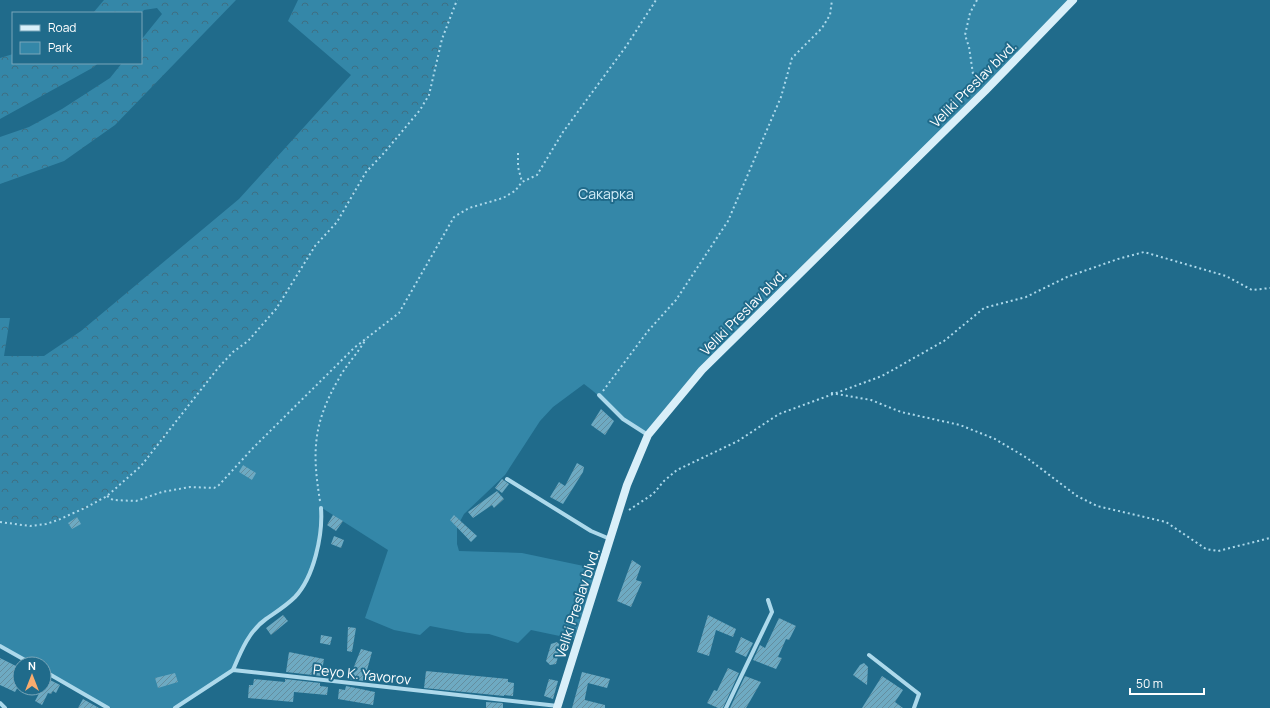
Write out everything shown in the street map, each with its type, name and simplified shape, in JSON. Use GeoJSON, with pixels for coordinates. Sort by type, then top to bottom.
{"type":"FeatureCollection","features":[{"type":"Feature","properties":{"kind":"main road","name":"Veliki Preslav blvd."},"geometry":{"type":"LineString","coordinates":[[557,707],[583,621],[618,520],[627,485],[648,435],[702,370],[985,91],[1065,10],[1073,0]]}},
{"type":"Feature","properties":{"kind":"street"},"geometry":{"type":"LineString","coordinates":[[599,395],[623,419],[648,435]]}},
{"type":"Feature","properties":{"kind":"street"},"geometry":{"type":"LineString","coordinates":[[507,479],[591,531],[611,539]]}},
{"type":"Feature","properties":{"kind":"street"},"geometry":{"type":"LineString","coordinates":[[175,708],[233,670],[243,646],[252,633],[264,620],[296,596],[307,581],[315,558],[322,519],[321,508]]}},
{"type":"Feature","properties":{"kind":"street"},"geometry":{"type":"LineString","coordinates":[[726,708],[772,612],[768,600]]}},
{"type":"Feature","properties":{"kind":"street"},"geometry":{"type":"LineString","coordinates":[[0,646],[18,656]]}},
{"type":"Feature","properties":{"kind":"street"},"geometry":{"type":"LineString","coordinates":[[869,655],[919,694],[915,708]]}},
{"type":"Feature","properties":{"kind":"street","name":"Peyo K. Yavorov"},"geometry":{"type":"LineString","coordinates":[[233,670],[557,707]]}},
{"type":"Feature","properties":{"kind":"street"},"geometry":{"type":"LineString","coordinates":[[52,676],[108,708]]}},
{"type":"Feature","properties":{"kind":"street"},"geometry":{"type":"LineString","coordinates":[[0,703],[5,708]]}},
{"type":"Feature","properties":{"kind":"path"},"geometry":{"type":"LineString","coordinates":[[0,522],[30,526],[46,524],[74,514],[107,496],[141,466],[218,368],[233,352],[248,341],[276,309],[315,246],[337,222],[366,172],[420,110],[429,95],[442,39],[456,0]]}},
{"type":"Feature","properties":{"kind":"path"},"geometry":{"type":"LineString","coordinates":[[107,496],[113,500],[136,501],[162,492],[190,487],[214,488],[278,422],[366,338],[400,312],[454,217],[469,208],[503,198],[515,191],[522,182],[537,175],[564,132],[622,51],[656,0]]}},
{"type":"Feature","properties":{"kind":"path"},"geometry":{"type":"LineString","coordinates":[[599,395],[648,330],[676,300],[728,221],[781,97],[792,58],[822,28],[830,15],[832,0]]}},
{"type":"Feature","properties":{"kind":"path"},"geometry":{"type":"LineString","coordinates":[[977,0],[970,13],[965,36],[969,48],[973,74],[976,81],[985,91]]}},
{"type":"Feature","properties":{"kind":"path"},"geometry":{"type":"LineString","coordinates":[[518,153],[518,166],[522,182]]}},
{"type":"Feature","properties":{"kind":"path"},"geometry":{"type":"LineString","coordinates":[[618,520],[635,505],[653,494],[664,480],[677,470],[738,441],[778,414],[830,393],[882,376],[944,341],[984,308],[1026,297],[1067,277],[1118,259],[1144,252],[1226,276],[1252,290],[1270,288]]}},
{"type":"Feature","properties":{"kind":"path"},"geometry":{"type":"LineString","coordinates":[[321,508],[315,459],[320,419],[339,378],[358,353],[366,338]]}},
{"type":"Feature","properties":{"kind":"path"},"geometry":{"type":"LineString","coordinates":[[830,393],[871,400],[901,412],[960,425],[995,439],[1027,458],[1077,496],[1096,506],[1166,522],[1206,549],[1218,551],[1270,538]]}},
{"type":"Feature","properties":{"kind":"green space"},"geometry":{"type":"Polygon","coordinates":[[[104,0],[236,0],[115,125],[64,161],[0,184],[0,137],[29,127],[62,109],[110,78],[121,64],[142,64],[142,39],[162,14],[157,8],[144,10],[142,12],[94,12],[104,0]]]}},
{"type":"Feature","properties":{"kind":"green space"},"geometry":{"type":"Polygon","coordinates":[[[298,0],[457,0],[442,39],[429,95],[420,110],[366,172],[337,222],[315,246],[276,309],[248,341],[233,352],[141,466],[107,496],[74,514],[46,524],[30,526],[0,522],[0,318],[10,318],[4,356],[44,356],[81,331],[239,199],[351,75],[288,21],[298,0]]]}},
{"type":"Feature","properties":{"kind":"green space","name":"Сакарка"},"geometry":{"type":"Polygon","coordinates":[[[457,0],[1073,0],[702,370],[648,435],[631,424],[584,384],[553,407],[540,421],[505,475],[464,514],[457,527],[457,544],[459,551],[522,553],[598,569],[574,639],[531,630],[518,643],[489,634],[467,633],[430,626],[420,635],[394,630],[365,618],[388,550],[322,508],[315,558],[307,581],[296,596],[252,633],[233,670],[175,708],[108,708],[52,676],[52,656],[18,656],[0,646],[0,522],[30,526],[46,524],[58,520],[107,496],[141,466],[218,368],[233,352],[248,341],[276,309],[315,246],[337,222],[366,172],[420,110],[429,95],[442,39],[457,0]]]}},
{"type":"Feature","properties":{"kind":"green space"},"geometry":{"type":"Polygon","coordinates":[[[12,54],[12,64],[97,64],[0,119],[0,58],[12,54]]]}},
{"type":"Feature","properties":{"kind":"building"},"geometry":{"type":"Polygon","coordinates":[[[601,409],[614,421],[605,435],[591,425],[601,409]]]}},
{"type":"Feature","properties":{"kind":"building"},"geometry":{"type":"Polygon","coordinates":[[[577,463],[584,467],[583,472],[563,504],[550,497],[559,482],[565,486],[577,463]]]}},
{"type":"Feature","properties":{"kind":"building"},"geometry":{"type":"Polygon","coordinates":[[[243,465],[256,473],[252,480],[239,472],[243,465]]]}},
{"type":"Feature","properties":{"kind":"building"},"geometry":{"type":"Polygon","coordinates":[[[502,479],[509,484],[502,493],[495,488],[502,479]]]}},
{"type":"Feature","properties":{"kind":"building"},"geometry":{"type":"Polygon","coordinates":[[[497,491],[504,499],[494,508],[492,505],[473,518],[468,512],[497,491]]]}},
{"type":"Feature","properties":{"kind":"building"},"geometry":{"type":"Polygon","coordinates":[[[333,515],[343,521],[336,531],[327,525],[333,515]]]}},
{"type":"Feature","properties":{"kind":"building"},"geometry":{"type":"Polygon","coordinates":[[[454,515],[477,536],[471,542],[450,520],[454,515]]]}},
{"type":"Feature","properties":{"kind":"building"},"geometry":{"type":"Polygon","coordinates":[[[77,517],[81,524],[72,529],[68,523],[77,517]]]}},
{"type":"Feature","properties":{"kind":"building"},"geometry":{"type":"Polygon","coordinates":[[[334,536],[344,540],[341,548],[331,544],[334,536]]]}},
{"type":"Feature","properties":{"kind":"building"},"geometry":{"type":"Polygon","coordinates":[[[632,560],[641,566],[636,580],[642,582],[631,607],[617,601],[632,560]]]}},
{"type":"Feature","properties":{"kind":"building"},"geometry":{"type":"Polygon","coordinates":[[[283,615],[288,621],[271,635],[266,628],[283,615]]]}},
{"type":"Feature","properties":{"kind":"building"},"geometry":{"type":"Polygon","coordinates":[[[708,615],[736,629],[733,637],[716,630],[709,656],[697,652],[708,615]]]}},
{"type":"Feature","properties":{"kind":"building"},"geometry":{"type":"Polygon","coordinates":[[[779,618],[796,626],[789,640],[786,639],[778,657],[782,658],[776,669],[753,660],[760,645],[765,648],[779,618]]]}},
{"type":"Feature","properties":{"kind":"building"},"geometry":{"type":"Polygon","coordinates":[[[348,627],[356,628],[352,652],[347,651],[348,627]]]}},
{"type":"Feature","properties":{"kind":"building"},"geometry":{"type":"Polygon","coordinates":[[[321,635],[332,637],[330,645],[320,643],[321,635]]]}},
{"type":"Feature","properties":{"kind":"building"},"geometry":{"type":"Polygon","coordinates":[[[741,637],[753,643],[746,657],[735,652],[741,637]]]}},
{"type":"Feature","properties":{"kind":"building"},"geometry":{"type":"Polygon","coordinates":[[[557,642],[561,646],[556,664],[550,665],[546,661],[551,644],[557,642]]]}},
{"type":"Feature","properties":{"kind":"building"},"geometry":{"type":"Polygon","coordinates":[[[361,649],[372,652],[364,681],[349,679],[361,649]]]}},
{"type":"Feature","properties":{"kind":"building"},"geometry":{"type":"Polygon","coordinates":[[[289,652],[324,659],[321,676],[286,672],[289,652]]]}},
{"type":"Feature","properties":{"kind":"building"},"geometry":{"type":"Polygon","coordinates":[[[0,658],[12,664],[12,691],[0,685],[0,658]]]}},
{"type":"Feature","properties":{"kind":"building"},"geometry":{"type":"Polygon","coordinates":[[[864,663],[868,667],[867,685],[853,675],[860,665],[864,663]]]}},
{"type":"Feature","properties":{"kind":"building"},"geometry":{"type":"Polygon","coordinates":[[[728,668],[739,673],[723,708],[718,708],[707,703],[714,690],[717,691],[728,668]]]}},
{"type":"Feature","properties":{"kind":"building"},"geometry":{"type":"Polygon","coordinates":[[[426,671],[508,679],[508,682],[514,683],[513,696],[424,688],[426,671]]]}},
{"type":"Feature","properties":{"kind":"building"},"geometry":{"type":"Polygon","coordinates":[[[582,672],[610,679],[607,688],[588,683],[585,698],[585,700],[605,705],[605,708],[572,708],[582,672]]]}},
{"type":"Feature","properties":{"kind":"building"},"geometry":{"type":"Polygon","coordinates":[[[175,673],[178,682],[158,688],[155,678],[175,673]]]}},
{"type":"Feature","properties":{"kind":"building"},"geometry":{"type":"Polygon","coordinates":[[[745,676],[761,682],[746,708],[730,708],[745,676]]]}},
{"type":"Feature","properties":{"kind":"building"},"geometry":{"type":"Polygon","coordinates":[[[882,676],[903,690],[895,702],[903,708],[862,708],[882,676]]]}},
{"type":"Feature","properties":{"kind":"building"},"geometry":{"type":"Polygon","coordinates":[[[254,679],[285,682],[285,679],[320,683],[320,686],[328,687],[327,695],[294,692],[293,702],[248,698],[249,685],[253,685],[254,679]]]}},
{"type":"Feature","properties":{"kind":"building"},"geometry":{"type":"Polygon","coordinates":[[[549,679],[558,681],[553,699],[544,696],[549,679]]]}},
{"type":"Feature","properties":{"kind":"building"},"geometry":{"type":"Polygon","coordinates":[[[52,681],[60,685],[56,693],[53,691],[52,692],[52,681]]]}},
{"type":"Feature","properties":{"kind":"building"},"geometry":{"type":"Polygon","coordinates":[[[346,686],[375,692],[373,705],[338,699],[339,689],[345,690],[346,686]]]}},
{"type":"Feature","properties":{"kind":"building"},"geometry":{"type":"Polygon","coordinates":[[[38,696],[46,696],[42,705],[35,701],[38,696]]]}},
{"type":"Feature","properties":{"kind":"building"},"geometry":{"type":"Polygon","coordinates":[[[83,699],[99,708],[78,708],[83,699]]]}},
{"type":"Feature","properties":{"kind":"building"},"geometry":{"type":"Polygon","coordinates":[[[486,702],[503,703],[503,708],[486,708],[486,702]]]}}]}
